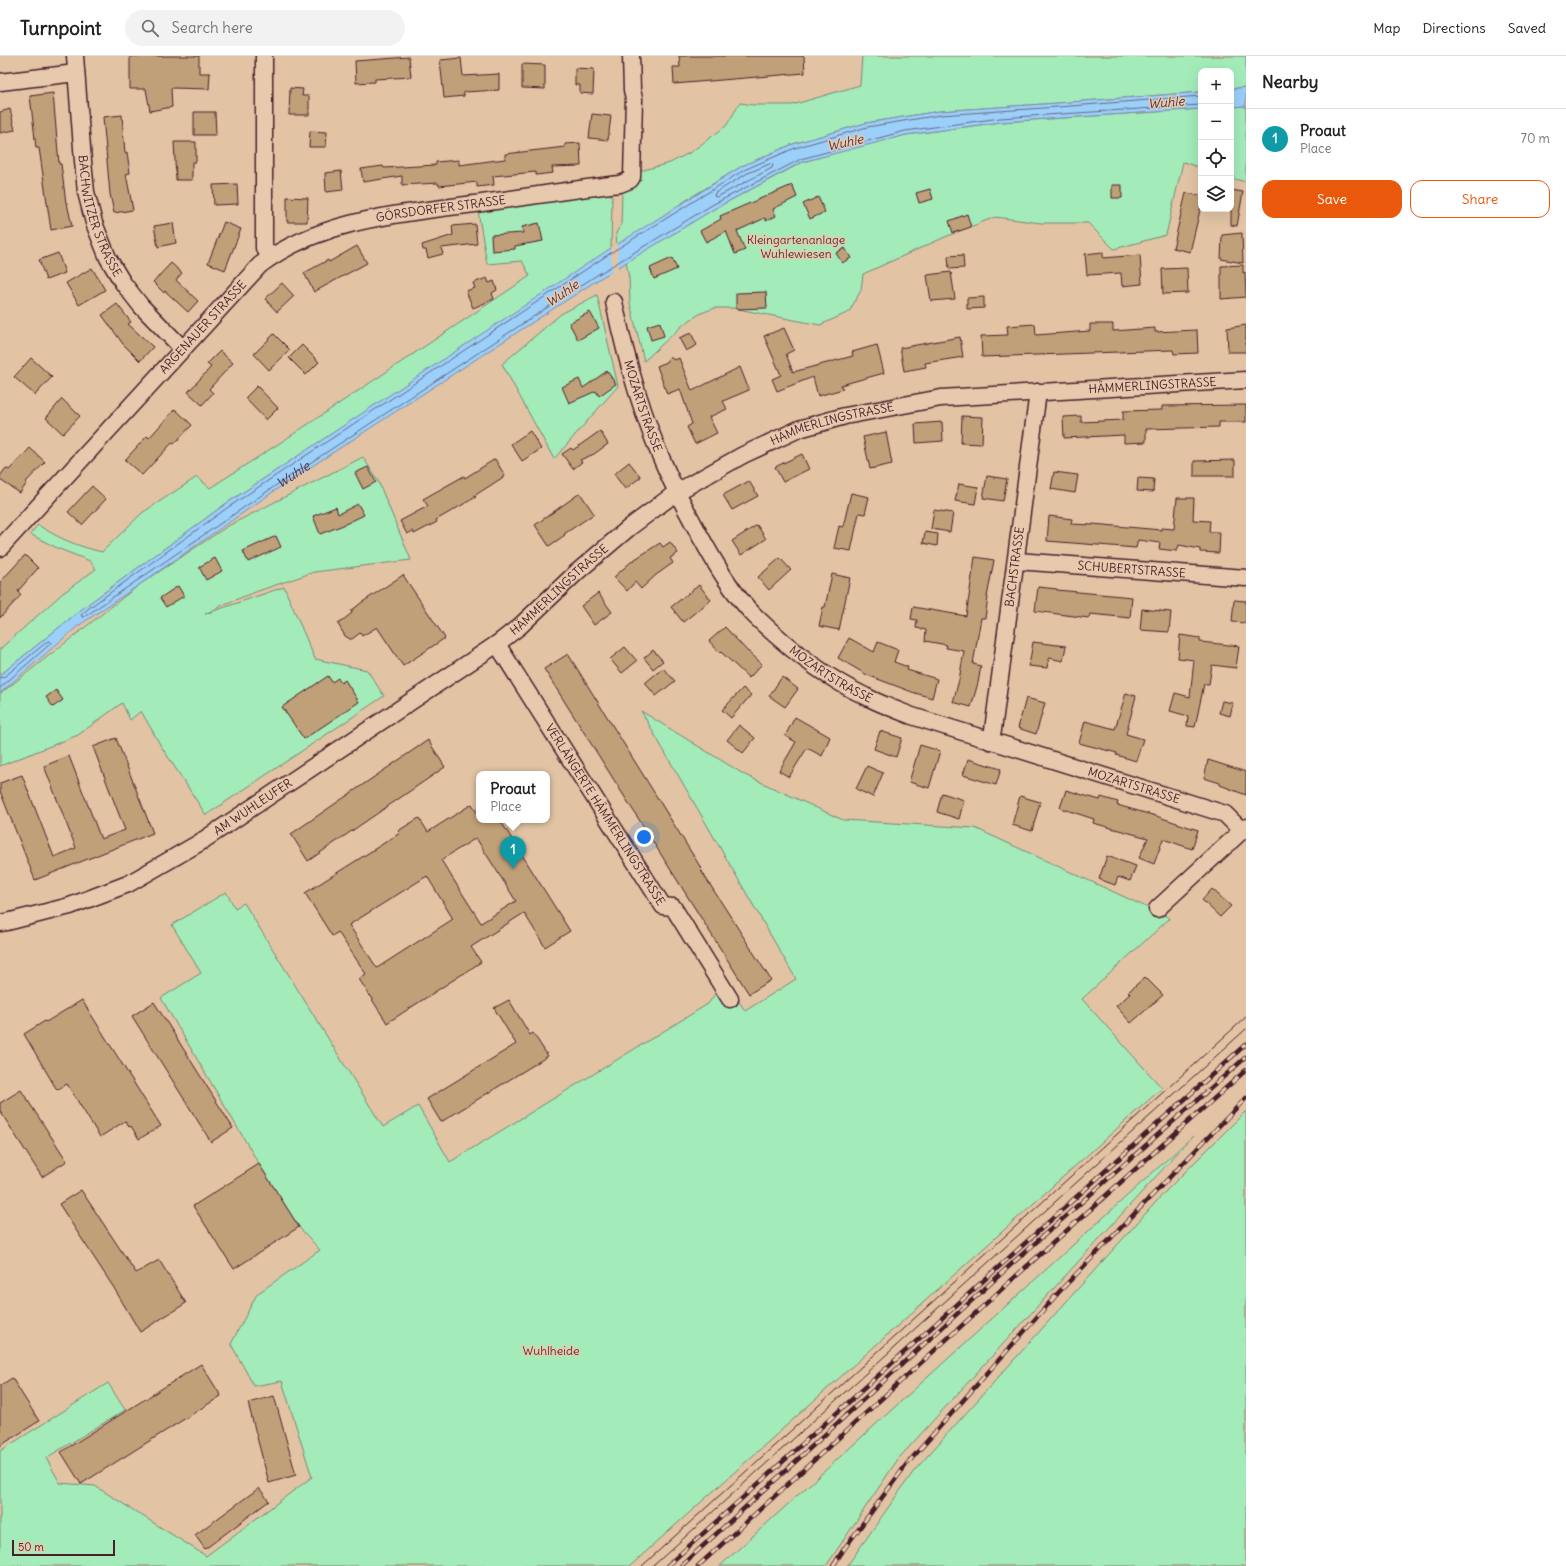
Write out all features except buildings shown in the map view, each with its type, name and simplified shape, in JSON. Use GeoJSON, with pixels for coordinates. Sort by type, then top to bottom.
{"type":"FeatureCollection","features":[{"type":"Feature","properties":{"kind":"street","name":"BACHWITZER STRASSE"},"geometry":{"type":"LineString","coordinates":[[75,56],[86,192],[98,232],[108,258],[123,283],[141,306],[183,349]]}},
{"type":"Feature","properties":{"kind":"street"},"geometry":{"type":"LineString","coordinates":[[264,56],[264,248],[271,257]]}},
{"type":"Feature","properties":{"kind":"street","name":"GÖRSDORFER STRASSE"},"geometry":{"type":"LineString","coordinates":[[271,257],[306,239],[339,226],[379,217],[625,183],[632,177],[634,99],[632,90],[631,56]]}},
{"type":"Feature","properties":{"kind":"street"},"geometry":{"type":"LineString","coordinates":[[0,82],[76,73]]}},
{"type":"Feature","properties":{"kind":"street","name":"ARGENAUER STRASSE"},"geometry":{"type":"LineString","coordinates":[[0,548],[260,265],[271,257]]}},
{"type":"Feature","properties":{"kind":"street","name":"MOZARTSTRASSE"},"geometry":{"type":"LineString","coordinates":[[614,302],[626,353],[643,411],[663,462],[677,492],[717,566],[741,601],[755,616],[793,650],[822,671],[864,696],[912,716],[1226,814],[1244,829]]}},
{"type":"Feature","properties":{"kind":"street","name":"HÄMMERLINGSTRASSE"},"geometry":{"type":"LineString","coordinates":[[492,647],[520,626],[577,572],[630,527],[677,492],[743,455],[799,429],[845,416],[941,398],[1246,380]]}},
{"type":"Feature","properties":{"kind":"street","name":"BACHSTRASSE"},"geometry":{"type":"LineString","coordinates":[[990,741],[993,730],[1017,561],[1038,392]]}},
{"type":"Feature","properties":{"kind":"street","name":"SCHUBERTSTRASSE"},"geometry":{"type":"LineString","coordinates":[[1017,561],[1246,578]]}},
{"type":"Feature","properties":{"kind":"street","name":"AM WUHLEUFER"},"geometry":{"type":"LineString","coordinates":[[0,923],[70,906],[128,884],[199,843],[492,647]]}},
{"type":"Feature","properties":{"kind":"street","name":"VERLÄNGERTE HÄMMERLINGSTRASSE"},"geometry":{"type":"LineString","coordinates":[[492,647],[663,906],[674,907],[730,999]]}},
{"type":"Feature","properties":{"kind":"street"},"geometry":{"type":"LineString","coordinates":[[1157,909],[1244,829]]}},
{"type":"Feature","properties":{"kind":"green space"},"geometry":{"type":"Polygon","coordinates":[[[862,56],[1246,56],[1246,87],[1234,89],[1234,68],[1198,68],[1198,92],[940,111],[866,123],[793,144],[742,166],[688,199],[617,246],[616,233],[621,225],[622,193],[636,172],[670,163],[691,152],[726,126],[740,103],[753,105],[792,105],[860,85],[862,56]]]}},
{"type":"Feature","properties":{"kind":"green space"},"geometry":{"type":"Polygon","coordinates":[[[1246,106],[1246,182],[1234,179],[1234,107],[1246,106]]]}},
{"type":"Feature","properties":{"kind":"green space","name":"Kleingartenanlage Wuhlewiesen"},"geometry":{"type":"Polygon","coordinates":[[[1198,109],[1198,167],[1183,162],[1166,235],[1114,249],[1088,223],[1041,223],[995,217],[945,237],[863,274],[861,290],[849,312],[820,325],[733,308],[715,308],[701,313],[684,324],[644,361],[630,303],[629,278],[626,262],[714,209],[803,162],[906,135],[1001,122],[1198,109]]]}},
{"type":"Feature","properties":{"kind":"green space"},"geometry":{"type":"Polygon","coordinates":[[[595,191],[609,193],[612,197],[611,249],[224,505],[87,605],[0,675],[0,649],[63,593],[96,569],[90,561],[57,548],[30,534],[38,525],[69,542],[102,552],[142,513],[197,477],[210,488],[530,276],[522,261],[487,264],[478,211],[595,191]]]}},
{"type":"Feature","properties":{"kind":"green space"},"geometry":{"type":"Polygon","coordinates":[[[597,295],[618,386],[554,459],[502,364],[561,314],[597,295]]]}},
{"type":"Feature","properties":{"kind":"green space"},"geometry":{"type":"Polygon","coordinates":[[[363,457],[378,481],[411,560],[314,572],[258,591],[227,603],[205,614],[284,587],[315,659],[367,670],[384,696],[206,815],[161,746],[141,711],[130,720],[122,703],[78,735],[0,766],[0,694],[139,585],[228,526],[363,457]]]}},
{"type":"Feature","properties":{"kind":"green space","name":"Wuhlheide"},"geometry":{"type":"Polygon","coordinates":[[[641,711],[745,775],[843,820],[975,828],[1170,918],[1082,999],[1162,1088],[630,1566],[0,1566],[0,1451],[108,1383],[125,1410],[46,1458],[60,1483],[95,1486],[206,1556],[312,1477],[282,1381],[254,1386],[231,1344],[257,1294],[320,1250],[299,1227],[259,1164],[161,998],[201,973],[172,925],[226,892],[235,908],[244,903],[383,1127],[418,1106],[450,1162],[708,1004],[725,980],[745,1011],[796,979],[641,711]]]}},
{"type":"Feature","properties":{"kind":"green space"},"geometry":{"type":"Polygon","coordinates":[[[1246,1111],[1246,1566],[847,1566],[914,1471],[1165,1192],[1246,1111]]]}},
{"type":"Feature","properties":{"kind":"green space"},"geometry":{"type":"Polygon","coordinates":[[[1193,1136],[898,1459],[826,1566],[720,1566],[1193,1136]]]}},
{"type":"Feature","properties":{"kind":"water"},"geometry":{"type":"Polygon","coordinates":[[[1246,87],[1246,106],[1234,107],[1234,89],[1246,87]]]}},
{"type":"Feature","properties":{"kind":"water","name":"Wuhle"},"geometry":{"type":"Polygon","coordinates":[[[1198,92],[1198,109],[1001,122],[906,135],[802,162],[714,209],[599,279],[280,487],[78,626],[0,693],[0,675],[87,605],[224,505],[608,250],[742,166],[793,144],[866,123],[940,111],[1198,92]]]}},
{"type":"Feature","properties":{"kind":"pier"},"geometry":{"type":"Polygon","coordinates":[[[617,243],[618,269],[612,273],[611,247],[617,243]]]}},
{"type":"Feature","properties":{"kind":"tram line"},"geometry":{"type":"LineString","coordinates":[[642,1566],[1246,1017]]}},
{"type":"Feature","properties":{"kind":"tram line"},"geometry":{"type":"LineString","coordinates":[[653,1566],[1246,1029]]}},
{"type":"Feature","properties":{"kind":"railway"},"geometry":{"type":"LineString","coordinates":[[667,1566],[1246,1044]]}},
{"type":"Feature","properties":{"kind":"railway"},"geometry":{"type":"LineString","coordinates":[[681,1566],[1016,1260],[1246,1057]]}},
{"type":"Feature","properties":{"kind":"railway"},"geometry":{"type":"LineString","coordinates":[[698,1566],[1025,1268],[1246,1070]]}},
{"type":"Feature","properties":{"kind":"railway"},"geometry":{"type":"LineString","coordinates":[[833,1566],[906,1465],[1059,1292],[1246,1098]]}},
{"type":"Feature","properties":{"kind":"place","name":"Proaut"},"geometry":{"type":"Point","coordinates":[513,869]}}]}
